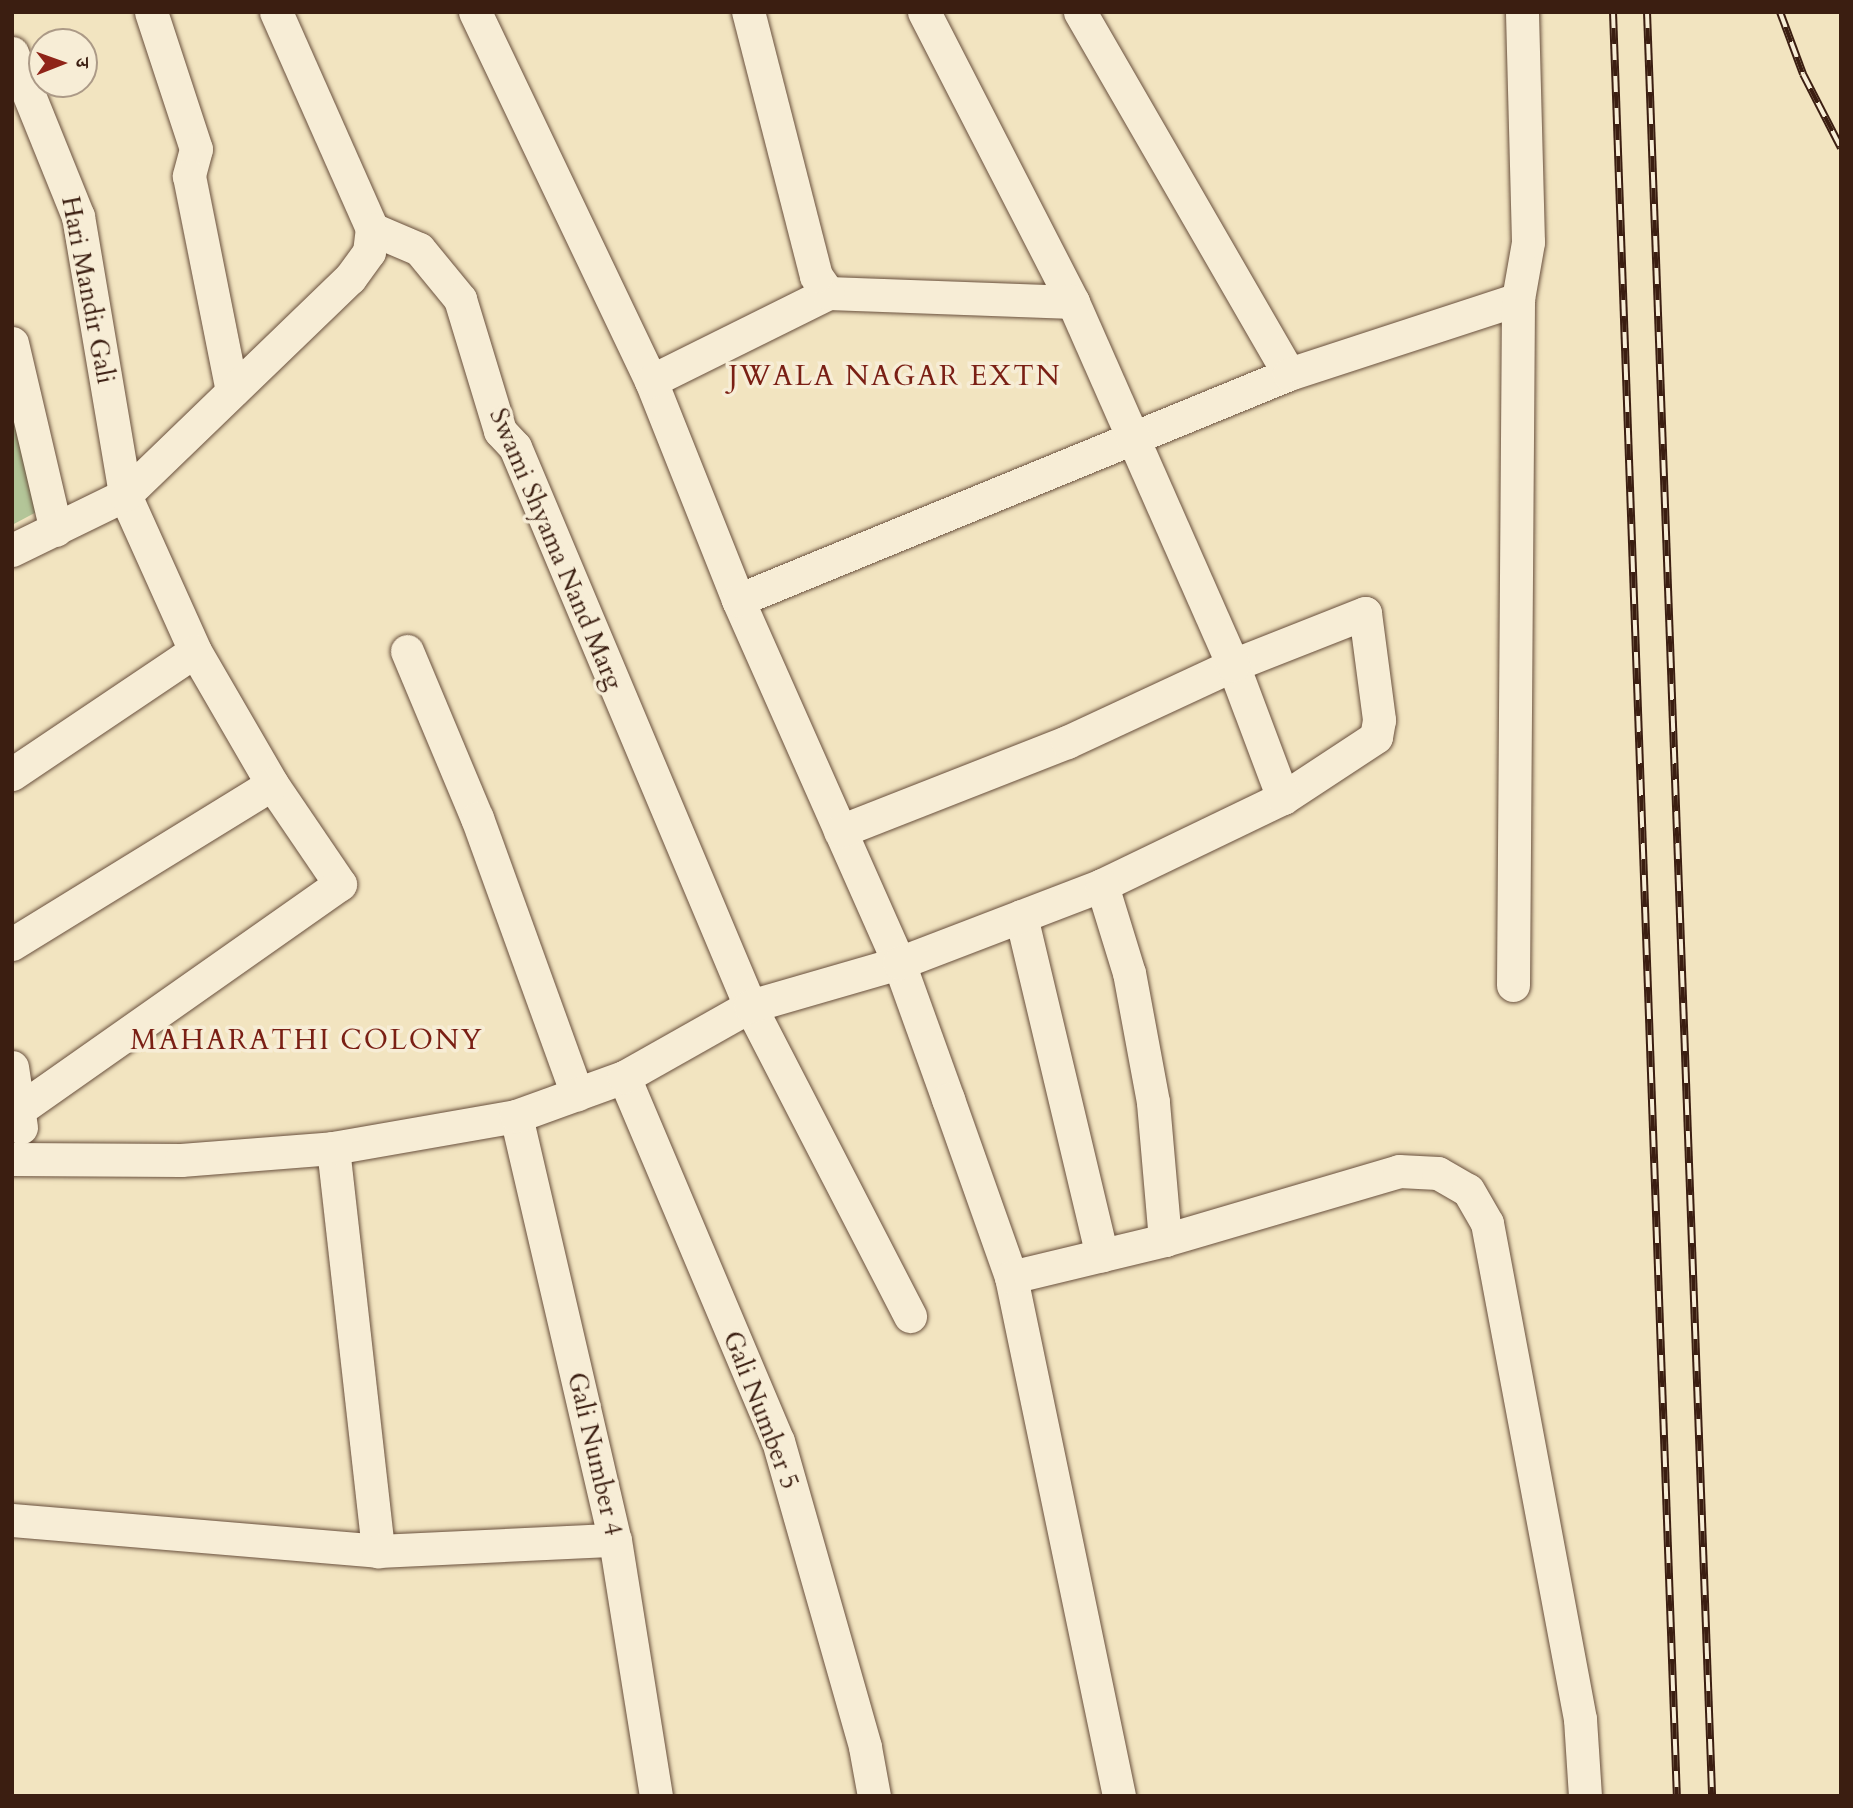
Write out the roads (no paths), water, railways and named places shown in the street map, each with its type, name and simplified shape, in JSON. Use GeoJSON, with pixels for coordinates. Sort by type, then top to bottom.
{"type":"FeatureCollection","features":[{"type":"Feature","properties":{"kind":"street"},"geometry":{"type":"LineString","coordinates":[[151,12],[195,149],[190,176],[232,391]]}},
{"type":"Feature","properties":{"kind":"street"},"geometry":{"type":"LineString","coordinates":[[12,550],[125,495],[350,278],[369,252],[372,229],[275,12]]}},
{"type":"Feature","properties":{"kind":"street"},"geometry":{"type":"LineString","coordinates":[[475,12],[650,381],[738,600],[899,963],[1011,1277],[1119,1796]]}},
{"type":"Feature","properties":{"kind":"street"},"geometry":{"type":"LineString","coordinates":[[748,12],[816,276],[828,293]]}},
{"type":"Feature","properties":{"kind":"street"},"geometry":{"type":"LineString","coordinates":[[924,12],[1073,302],[1135,437],[1233,665],[1283,798]]}},
{"type":"Feature","properties":{"kind":"street"},"geometry":{"type":"LineString","coordinates":[[1080,12],[1289,374]]}},
{"type":"Feature","properties":{"kind":"street"},"geometry":{"type":"LineString","coordinates":[[1513,985],[1518,299],[1528,242],[1522,12]]}},
{"type":"Feature","properties":{"kind":"street","name":"Hari Mandir Gali"},"geometry":{"type":"LineString","coordinates":[[12,53],[78,216],[125,495],[195,651],[272,784],[340,884],[19,1110]]}},
{"type":"Feature","properties":{"kind":"street","name":"Swami Shyama Nand Marg"},"geometry":{"type":"LineString","coordinates":[[372,229],[419,249],[460,299],[500,431],[515,447],[750,1006],[910,1317]]}},
{"type":"Feature","properties":{"kind":"street"},"geometry":{"type":"LineString","coordinates":[[650,381],[828,293],[1073,302]]}},
{"type":"Feature","properties":{"kind":"street"},"geometry":{"type":"LineString","coordinates":[[738,600],[1289,374],[1518,299]]}},
{"type":"Feature","properties":{"kind":"street"},"geometry":{"type":"LineString","coordinates":[[12,343],[56,530]]}},
{"type":"Feature","properties":{"kind":"street"},"geometry":{"type":"LineString","coordinates":[[12,1067],[19,1110],[19,1158],[181,1160],[333,1148],[516,1116],[577,1096],[624,1077],[750,1006],[899,963],[1102,885],[1283,798],[1376,737],[1379,720],[1365,613],[1233,665],[1067,742],[840,831]]}},
{"type":"Feature","properties":{"kind":"street"},"geometry":{"type":"LineString","coordinates":[[12,774],[195,651]]}},
{"type":"Feature","properties":{"kind":"street"},"geometry":{"type":"LineString","coordinates":[[407,651],[477,818],[577,1096]]}},
{"type":"Feature","properties":{"kind":"street"},"geometry":{"type":"LineString","coordinates":[[12,944],[272,784]]}},
{"type":"Feature","properties":{"kind":"street"},"geometry":{"type":"LineString","coordinates":[[1102,885],[1129,973],[1153,1102],[1165,1240]]}},
{"type":"Feature","properties":{"kind":"street"},"geometry":{"type":"LineString","coordinates":[[1021,916],[1102,1255]]}},
{"type":"Feature","properties":{"kind":"street","name":"Gali Number 5"},"geometry":{"type":"LineString","coordinates":[[624,1077],[778,1441],[866,1747],[874,1796]]}},
{"type":"Feature","properties":{"kind":"street","name":"Gali Number 4"},"geometry":{"type":"LineString","coordinates":[[516,1116],[615,1540],[656,1796]]}},
{"type":"Feature","properties":{"kind":"street"},"geometry":{"type":"LineString","coordinates":[[333,1148],[378,1551]]}},
{"type":"Feature","properties":{"kind":"street"},"geometry":{"type":"LineString","coordinates":[[1011,1277],[1165,1240],[1399,1171],[1438,1173],[1468,1190],[1487,1223],[1580,1719],[1585,1796]]}},
{"type":"Feature","properties":{"kind":"street"},"geometry":{"type":"LineString","coordinates":[[12,1520],[378,1551],[615,1540]]}},
{"type":"Feature","properties":{"kind":"railway"},"geometry":{"type":"LineString","coordinates":[[1613,12],[1677,1796]]}},
{"type":"Feature","properties":{"kind":"railway"},"geometry":{"type":"LineString","coordinates":[[1647,12],[1712,1796]]}},
{"type":"Feature","properties":{"kind":"railway"},"geometry":{"type":"LineString","coordinates":[[1780,12],[1803,74],[1841,148]]}},
{"type":"Feature","properties":{"kind":"district","name":"JWALA NAGAR EXTN"},"geometry":{"type":"Point","coordinates":[895,376]}},
{"type":"Feature","properties":{"kind":"district","name":"MAHARATHI COLONY"},"geometry":{"type":"Point","coordinates":[307,1040]}}]}
